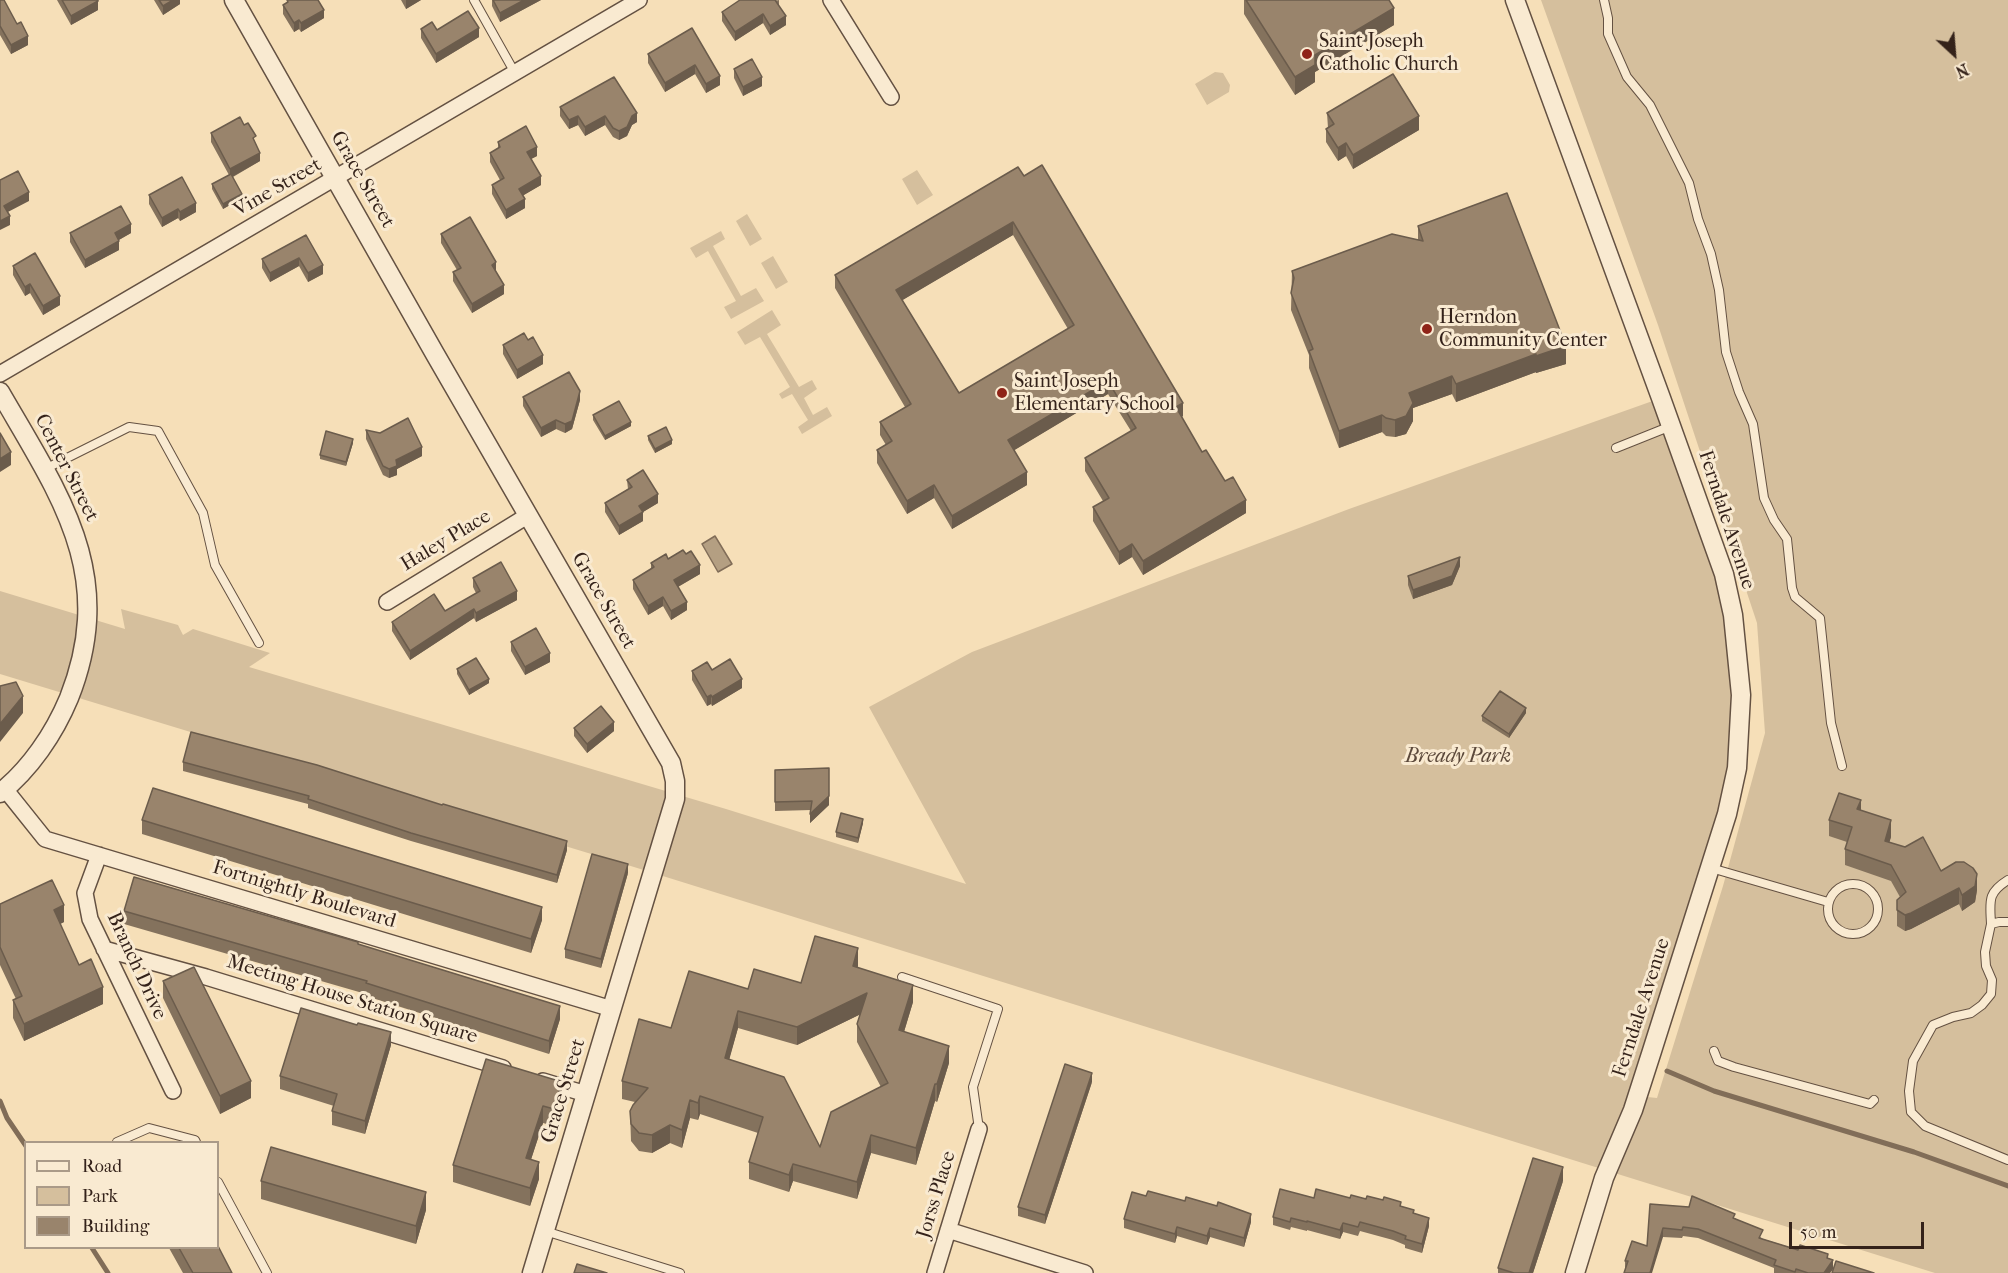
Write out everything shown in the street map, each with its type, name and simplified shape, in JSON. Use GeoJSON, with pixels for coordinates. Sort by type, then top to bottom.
{"type":"FeatureCollection","features":[{"type":"Feature","properties":{"kind":"street","name":"Grace Street"},"geometry":{"type":"LineString","coordinates":[[234,0],[334,179],[671,763],[675,781],[675,799],[532,1273]]}},
{"type":"Feature","properties":{"kind":"street","name":"Vine Street"},"geometry":{"type":"LineString","coordinates":[[0,375],[639,0]]}},
{"type":"Feature","properties":{"kind":"street"},"geometry":{"type":"LineString","coordinates":[[831,0],[891,97]]}},
{"type":"Feature","properties":{"kind":"street","name":"Ferndale Avenue"},"geometry":{"type":"LineString","coordinates":[[1515,0],[1724,574],[1733,615],[1740,671],[1737,768],[1727,814],[1641,1086],[1604,1178],[1575,1273]]}},
{"type":"Feature","properties":{"kind":"street","name":"Center Street"},"geometry":{"type":"LineString","coordinates":[[0,392],[45,469],[70,518],[80,550],[86,584],[88,617],[84,650],[63,712],[47,740],[27,766],[3,791]]}},
{"type":"Feature","properties":{"kind":"street","name":"Haley Place"},"geometry":{"type":"LineString","coordinates":[[387,602],[528,516]]}},
{"type":"Feature","properties":{"kind":"street","name":"Fortnightly Boulevard"},"geometry":{"type":"LineString","coordinates":[[3,791],[45,839],[612,1009]]}},
{"type":"Feature","properties":{"kind":"street","name":"Branch Drive"},"geometry":{"type":"LineString","coordinates":[[99,855],[85,893],[90,919],[173,1091]]}},
{"type":"Feature","properties":{"kind":"street","name":"Meeting House Station Square"},"geometry":{"type":"LineString","coordinates":[[104,950],[206,977],[586,1094]]}},
{"type":"Feature","properties":{"kind":"street","name":"Jorss Place"},"geometry":{"type":"LineString","coordinates":[[935,1273],[979,1129]]}},
{"type":"Feature","properties":{"kind":"street"},"geometry":{"type":"LineString","coordinates":[[948,1230],[1085,1273]]}},
{"type":"Feature","properties":{"kind":"lane"},"geometry":{"type":"LineString","coordinates":[[474,0],[515,73]]}},
{"type":"Feature","properties":{"kind":"lane"},"geometry":{"type":"LineString","coordinates":[[1604,0],[1608,18],[1608,34],[1627,77],[1650,105],[1689,183],[1698,219],[1711,254],[1719,290],[1726,352],[1739,392],[1753,424],[1764,498],[1774,520],[1787,539],[1795,597],[1820,618],[1830,723],[1842,766]]}},
{"type":"Feature","properties":{"kind":"lane"},"geometry":{"type":"LineString","coordinates":[[1616,448],[1671,426]]}},
{"type":"Feature","properties":{"kind":"lane"},"geometry":{"type":"LineString","coordinates":[[45,469],[129,427],[158,431],[203,513],[215,565],[259,644]]}},
{"type":"Feature","properties":{"kind":"lane"},"geometry":{"type":"LineString","coordinates":[[1710,868],[1828,902]]}},
{"type":"Feature","properties":{"kind":"lane"},"geometry":{"type":"LineString","coordinates":[[2008,879],[1996,887],[1990,901],[1991,924],[1985,952],[1986,966],[1992,980],[1990,994],[1982,1005],[1971,1013],[1933,1025],[1913,1061],[1909,1091],[1911,1112],[1925,1126],[2008,1160]]}},
{"type":"Feature","properties":{"kind":"lane"},"geometry":{"type":"LineString","coordinates":[[1853,883],[1869,889],[1875,895],[1878,912],[1876,920],[1864,932],[1848,934],[1840,932],[1829,919],[1828,902],[1837,888],[1853,883]]}},
{"type":"Feature","properties":{"kind":"lane"},"geometry":{"type":"LineString","coordinates":[[1991,924],[2008,922]]}},
{"type":"Feature","properties":{"kind":"lane"},"geometry":{"type":"LineString","coordinates":[[902,977],[998,1009],[973,1087],[979,1129]]}},
{"type":"Feature","properties":{"kind":"lane"},"geometry":{"type":"LineString","coordinates":[[1714,1051],[1718,1061],[1734,1067],[1870,1104],[1874,1100]]}},
{"type":"Feature","properties":{"kind":"lane"},"geometry":{"type":"LineString","coordinates":[[121,1141],[149,1128],[195,1141]]}},
{"type":"Feature","properties":{"kind":"lane"},"geometry":{"type":"LineString","coordinates":[[219,1184],[267,1273]]}},
{"type":"Feature","properties":{"kind":"lane"},"geometry":{"type":"LineString","coordinates":[[545,1232],[680,1273]]}},
{"type":"Feature","properties":{"kind":"green space","name":"Bready Park"},"geometry":{"type":"Polygon","coordinates":[[[1541,0],[2008,0],[2008,1273],[1935,1273],[634,867],[0,674],[0,591],[125,629],[121,609],[178,625],[183,635],[193,629],[270,653],[249,667],[726,809],[966,884],[869,707],[972,652],[1349,509],[1661,398],[1724,574],[1739,733],[1710,868],[1638,1096],[1657,1098],[1723,886],[1765,733],[1757,623],[1658,325],[1541,0]]]}},
{"type":"Feature","properties":{"kind":"green space"},"geometry":{"type":"Polygon","coordinates":[[[1215,72],[1223,73],[1230,85],[1229,92],[1207,105],[1195,84],[1215,72]]]}},
{"type":"Feature","properties":{"kind":"green space"},"geometry":{"type":"Polygon","coordinates":[[[917,170],[933,195],[917,205],[902,179],[917,170]]]}},
{"type":"Feature","properties":{"kind":"green space"},"geometry":{"type":"Polygon","coordinates":[[[747,214],[762,239],[750,246],[736,221],[747,214]]]}},
{"type":"Feature","properties":{"kind":"green space"},"geometry":{"type":"Polygon","coordinates":[[[721,231],[725,239],[713,246],[741,296],[756,288],[764,301],[731,319],[724,307],[736,301],[708,251],[696,258],[690,248],[721,231]]]}},
{"type":"Feature","properties":{"kind":"green space"},"geometry":{"type":"Polygon","coordinates":[[[773,256],[788,282],[776,289],[761,263],[773,256]]]}},
{"type":"Feature","properties":{"kind":"green space"},"geometry":{"type":"Polygon","coordinates":[[[772,310],[781,325],[767,334],[799,387],[812,380],[817,389],[804,398],[813,415],[827,407],[832,416],[802,434],[798,427],[808,420],[792,394],[782,399],[779,394],[790,387],[760,337],[745,345],[737,332],[772,310]]]}},
{"type":"Feature","properties":{"kind":"shaded area"},"geometry":{"type":"Polygon","coordinates":[[[715,536],[732,564],[718,572],[702,544],[715,536]]]}},
{"type":"Feature","properties":{"kind":"building"},"geometry":{"type":"Polygon","coordinates":[[[0,0],[4,0],[17,24],[21,22],[28,36],[11,45],[0,26],[0,0]]]}},
{"type":"Feature","properties":{"kind":"building"},"geometry":{"type":"Polygon","coordinates":[[[62,0],[98,0],[98,1],[71,16],[62,0]]]}},
{"type":"Feature","properties":{"kind":"building"},"geometry":{"type":"Polygon","coordinates":[[[159,0],[173,0],[163,6],[159,0]]]}},
{"type":"Feature","properties":{"kind":"building"},"geometry":{"type":"Polygon","coordinates":[[[287,0],[318,0],[324,10],[301,23],[299,20],[294,23],[283,5],[288,2],[287,0]]]}},
{"type":"Feature","properties":{"kind":"building"},"geometry":{"type":"Polygon","coordinates":[[[493,0],[524,0],[500,13],[493,0]]]}},
{"type":"Feature","properties":{"kind":"building"},"geometry":{"type":"Polygon","coordinates":[[[740,0],[775,0],[786,16],[770,26],[763,14],[735,32],[722,12],[740,0]]]}},
{"type":"Feature","properties":{"kind":"building","name":"Saint Joseph Catholic Church"},"geometry":{"type":"Polygon","coordinates":[[[1246,0],[1389,0],[1394,8],[1315,55],[1315,65],[1295,77],[1246,0]]]}},
{"type":"Feature","properties":{"kind":"building"},"geometry":{"type":"Polygon","coordinates":[[[468,11],[479,28],[436,54],[421,29],[432,22],[437,30],[468,11]]]}},
{"type":"Feature","properties":{"kind":"building"},"geometry":{"type":"Polygon","coordinates":[[[692,28],[720,76],[706,84],[695,65],[665,83],[648,54],[692,28]]]}},
{"type":"Feature","properties":{"kind":"building"},"geometry":{"type":"Polygon","coordinates":[[[752,59],[762,77],[743,87],[734,69],[752,59]]]}},
{"type":"Feature","properties":{"kind":"building"},"geometry":{"type":"Polygon","coordinates":[[[1393,74],[1419,116],[1353,155],[1346,143],[1338,148],[1326,129],[1334,124],[1327,113],[1393,74]]]}},
{"type":"Feature","properties":{"kind":"building"},"geometry":{"type":"Polygon","coordinates":[[[614,77],[637,113],[632,116],[627,127],[619,131],[613,128],[605,116],[585,127],[578,116],[569,120],[560,107],[614,77]]]}},
{"type":"Feature","properties":{"kind":"building"},"geometry":{"type":"Polygon","coordinates":[[[240,117],[244,125],[248,123],[256,136],[253,138],[260,153],[230,169],[211,133],[240,117]]]}},
{"type":"Feature","properties":{"kind":"building"},"geometry":{"type":"Polygon","coordinates":[[[526,126],[537,147],[527,152],[541,176],[519,189],[525,199],[506,210],[492,185],[504,178],[490,153],[500,147],[498,142],[526,126]]]}},
{"type":"Feature","properties":{"kind":"building"},"geometry":{"type":"Polygon","coordinates":[[[1042,165],[1183,403],[1176,407],[1202,452],[1206,450],[1225,481],[1233,477],[1246,500],[1143,561],[1132,544],[1119,552],[1093,507],[1109,498],[1085,458],[1136,428],[1108,381],[1008,440],[1027,472],[952,516],[934,485],[907,501],[877,450],[892,441],[880,422],[911,404],[835,275],[1018,167],[1024,176],[1042,165]],[[1013,222],[896,290],[959,393],[1074,325],[1013,222]]]}},
{"type":"Feature","properties":{"kind":"building"},"geometry":{"type":"Polygon","coordinates":[[[18,171],[29,192],[4,206],[10,216],[0,221],[0,180],[18,171]]]}},
{"type":"Feature","properties":{"kind":"building"},"geometry":{"type":"Polygon","coordinates":[[[231,174],[242,194],[223,204],[212,184],[231,174]]]}},
{"type":"Feature","properties":{"kind":"building"},"geometry":{"type":"Polygon","coordinates":[[[182,177],[196,203],[162,218],[149,195],[182,177]]]}},
{"type":"Feature","properties":{"kind":"building","name":"Herndon Community Center"},"geometry":{"type":"Polygon","coordinates":[[[1507,193],[1566,346],[1536,356],[1536,354],[1456,384],[1452,376],[1409,393],[1413,403],[1406,416],[1395,420],[1382,415],[1339,431],[1309,351],[1313,349],[1291,293],[1294,278],[1292,271],[1392,234],[1423,241],[1418,226],[1507,193]]]}},
{"type":"Feature","properties":{"kind":"building"},"geometry":{"type":"Polygon","coordinates":[[[121,206],[131,224],[115,233],[119,241],[85,260],[70,233],[121,206]]]}},
{"type":"Feature","properties":{"kind":"building"},"geometry":{"type":"Polygon","coordinates":[[[470,217],[496,262],[492,265],[504,285],[472,304],[453,272],[461,268],[441,234],[470,217]]]}},
{"type":"Feature","properties":{"kind":"building"},"geometry":{"type":"Polygon","coordinates":[[[306,235],[323,265],[308,273],[299,258],[270,273],[262,259],[306,235]]]}},
{"type":"Feature","properties":{"kind":"building"},"geometry":{"type":"Polygon","coordinates":[[[35,253],[60,296],[43,306],[30,284],[25,287],[13,266],[35,253]]]}},
{"type":"Feature","properties":{"kind":"building"},"geometry":{"type":"Polygon","coordinates":[[[524,333],[528,340],[533,337],[543,355],[517,370],[503,345],[524,333]]]}},
{"type":"Feature","properties":{"kind":"building"},"geometry":{"type":"Polygon","coordinates":[[[569,372],[580,391],[572,421],[565,424],[556,420],[541,428],[523,397],[569,372]]]}},
{"type":"Feature","properties":{"kind":"building"},"geometry":{"type":"Polygon","coordinates":[[[619,401],[631,422],[605,436],[593,415],[619,401]]]}},
{"type":"Feature","properties":{"kind":"building"},"geometry":{"type":"Polygon","coordinates":[[[408,418],[422,447],[396,460],[397,466],[389,469],[383,466],[366,430],[380,433],[408,418]]]}},
{"type":"Feature","properties":{"kind":"building"},"geometry":{"type":"Polygon","coordinates":[[[666,427],[672,440],[655,449],[648,436],[666,427]]]}},
{"type":"Feature","properties":{"kind":"building"},"geometry":{"type":"Polygon","coordinates":[[[326,431],[353,439],[346,462],[320,455],[326,431]]]}},
{"type":"Feature","properties":{"kind":"building"},"geometry":{"type":"Polygon","coordinates":[[[0,433],[11,452],[0,459],[0,433]]]}},
{"type":"Feature","properties":{"kind":"building"},"geometry":{"type":"Polygon","coordinates":[[[643,470],[658,494],[639,506],[643,512],[619,526],[605,503],[632,487],[627,480],[643,470]]]}},
{"type":"Feature","properties":{"kind":"building"},"geometry":{"type":"Polygon","coordinates":[[[683,550],[686,554],[691,551],[700,565],[674,580],[687,602],[671,611],[663,597],[648,606],[633,580],[654,567],[651,563],[666,554],[668,559],[683,550]]]}},
{"type":"Feature","properties":{"kind":"building"},"geometry":{"type":"Polygon","coordinates":[[[1460,557],[1452,576],[1413,590],[1408,576],[1460,557]]]}},
{"type":"Feature","properties":{"kind":"building"},"geometry":{"type":"Polygon","coordinates":[[[501,562],[517,591],[476,613],[474,609],[410,651],[392,622],[434,594],[445,611],[480,591],[473,578],[501,562]]]}},
{"type":"Feature","properties":{"kind":"building"},"geometry":{"type":"Polygon","coordinates":[[[536,628],[550,653],[525,667],[511,642],[536,628]]]}},
{"type":"Feature","properties":{"kind":"building"},"geometry":{"type":"Polygon","coordinates":[[[476,658],[489,679],[469,690],[457,669],[476,658]]]}},
{"type":"Feature","properties":{"kind":"building"},"geometry":{"type":"Polygon","coordinates":[[[730,659],[742,679],[712,697],[711,695],[707,697],[692,671],[707,662],[712,670],[730,659]]]}},
{"type":"Feature","properties":{"kind":"building"},"geometry":{"type":"Polygon","coordinates":[[[16,682],[23,696],[0,724],[0,686],[16,682]]]}},
{"type":"Feature","properties":{"kind":"building"},"geometry":{"type":"Polygon","coordinates":[[[1500,691],[1526,708],[1509,734],[1482,716],[1500,691]]]}},
{"type":"Feature","properties":{"kind":"building"},"geometry":{"type":"Polygon","coordinates":[[[601,706],[614,722],[587,744],[574,728],[601,706]]]}},
{"type":"Feature","properties":{"kind":"building"},"geometry":{"type":"Polygon","coordinates":[[[191,732],[317,765],[442,805],[567,841],[557,875],[411,833],[308,799],[309,796],[183,762],[191,732]]]}},
{"type":"Feature","properties":{"kind":"building"},"geometry":{"type":"Polygon","coordinates":[[[829,768],[829,796],[810,814],[812,801],[775,802],[775,770],[829,768]]]}},
{"type":"Feature","properties":{"kind":"building"},"geometry":{"type":"Polygon","coordinates":[[[153,788],[542,907],[531,939],[142,820],[153,788]]]}},
{"type":"Feature","properties":{"kind":"building"},"geometry":{"type":"Polygon","coordinates":[[[1839,793],[1861,800],[1857,809],[1891,820],[1885,841],[1905,847],[1923,837],[1941,871],[1956,862],[1964,862],[1973,868],[1977,874],[1975,886],[1962,895],[1959,888],[1905,915],[1897,910],[1897,900],[1906,892],[1891,865],[1845,849],[1852,827],[1829,820],[1839,793]]]}},
{"type":"Feature","properties":{"kind":"building"},"geometry":{"type":"Polygon","coordinates":[[[841,813],[863,819],[858,838],[836,832],[841,813]]]}},
{"type":"Feature","properties":{"kind":"building"},"geometry":{"type":"Polygon","coordinates":[[[592,854],[628,864],[601,959],[565,949],[592,854]]]}},
{"type":"Feature","properties":{"kind":"building"},"geometry":{"type":"Polygon","coordinates":[[[134,877],[358,942],[358,944],[560,1006],[549,1041],[366,983],[367,981],[124,911],[134,877]]]}},
{"type":"Feature","properties":{"kind":"building"},"geometry":{"type":"Polygon","coordinates":[[[52,880],[64,905],[54,910],[79,965],[91,959],[103,987],[24,1024],[13,1000],[22,996],[0,947],[0,904],[52,880]]]}},
{"type":"Feature","properties":{"kind":"building"},"geometry":{"type":"Polygon","coordinates":[[[815,936],[858,948],[853,966],[913,985],[899,1030],[949,1046],[916,1148],[871,1135],[857,1182],[793,1164],[789,1175],[749,1162],[763,1117],[700,1096],[698,1103],[690,1100],[682,1130],[670,1125],[652,1135],[639,1133],[631,1124],[630,1111],[648,1088],[622,1081],[639,1019],[671,1028],[689,971],[748,989],[754,969],[801,983],[815,936]],[[867,993],[797,1027],[738,1011],[725,1058],[784,1077],[820,1147],[831,1112],[888,1083],[857,1024],[867,993]]]}},
{"type":"Feature","properties":{"kind":"building"},"geometry":{"type":"Polygon","coordinates":[[[194,967],[251,1081],[220,1096],[163,981],[194,967]]]}},
{"type":"Feature","properties":{"kind":"building"},"geometry":{"type":"Polygon","coordinates":[[[301,1008],[357,1025],[358,1023],[391,1032],[365,1121],[332,1111],[337,1094],[280,1076],[301,1008]]]}},
{"type":"Feature","properties":{"kind":"building"},"geometry":{"type":"Polygon","coordinates":[[[486,1059],[562,1082],[554,1109],[543,1106],[526,1158],[539,1162],[530,1188],[453,1165],[486,1059]]]}},
{"type":"Feature","properties":{"kind":"building"},"geometry":{"type":"Polygon","coordinates":[[[1065,1064],[1092,1073],[1045,1215],[1018,1207],[1065,1064]]]}},
{"type":"Feature","properties":{"kind":"building"},"geometry":{"type":"Polygon","coordinates":[[[271,1147],[426,1192],[416,1226],[261,1181],[271,1147]]]}},
{"type":"Feature","properties":{"kind":"building"},"geometry":{"type":"Polygon","coordinates":[[[1533,1158],[1563,1167],[1529,1273],[1514,1273],[1498,1268],[1533,1158]]]}},
{"type":"Feature","properties":{"kind":"building"},"geometry":{"type":"Polygon","coordinates":[[[1280,1189],[1314,1198],[1316,1189],[1350,1198],[1351,1195],[1383,1200],[1384,1197],[1401,1202],[1400,1206],[1429,1218],[1422,1244],[1405,1239],[1406,1236],[1393,1231],[1360,1222],[1358,1227],[1343,1223],[1340,1230],[1307,1221],[1291,1218],[1290,1222],[1273,1217],[1280,1189]]]}},
{"type":"Feature","properties":{"kind":"building"},"geometry":{"type":"Polygon","coordinates":[[[1148,1191],[1185,1201],[1186,1197],[1217,1206],[1218,1202],[1251,1214],[1244,1238],[1210,1228],[1207,1236],[1177,1227],[1175,1234],[1124,1219],[1132,1192],[1146,1196],[1148,1191]]]}},
{"type":"Feature","properties":{"kind":"building"},"geometry":{"type":"Polygon","coordinates":[[[1692,1196],[1735,1214],[1733,1218],[1763,1230],[1759,1238],[1798,1250],[1800,1245],[1828,1254],[1827,1258],[1833,1260],[1824,1273],[1808,1273],[1796,1269],[1795,1272],[1774,1265],[1776,1260],[1698,1229],[1663,1228],[1650,1273],[1624,1273],[1628,1261],[1625,1261],[1632,1241],[1647,1246],[1650,1204],[1689,1207],[1692,1196]]]}},
{"type":"Feature","properties":{"kind":"building"},"geometry":{"type":"Polygon","coordinates":[[[219,1248],[232,1273],[193,1273],[180,1249],[219,1248]]]}},
{"type":"Feature","properties":{"kind":"building"},"geometry":{"type":"Polygon","coordinates":[[[1836,1261],[1874,1273],[1832,1273],[1836,1261]]]}},
{"type":"Feature","properties":{"kind":"building"},"geometry":{"type":"Polygon","coordinates":[[[577,1264],[607,1273],[574,1273],[577,1264]]]}},
{"type":"Feature","properties":{"kind":"waterway"},"geometry":{"type":"LineString","coordinates":[[1667,1071],[1714,1091],[1914,1152],[2008,1186]]}},
{"type":"Feature","properties":{"kind":"waterway"},"geometry":{"type":"LineString","coordinates":[[0,1101],[7,1118],[24,1143]]}},
{"type":"Feature","properties":{"kind":"waterway"},"geometry":{"type":"LineString","coordinates":[[93,1249],[108,1273]]}},
{"type":"Feature","properties":{"kind":"place","name":"Saint Joseph Catholic Church"},"geometry":{"type":"Point","coordinates":[1307,54]}},
{"type":"Feature","properties":{"kind":"place","name":"Herndon Community Center"},"geometry":{"type":"Point","coordinates":[1427,329]}},
{"type":"Feature","properties":{"kind":"place","name":"Saint Joseph Elementary School"},"geometry":{"type":"Point","coordinates":[1002,393]}}]}
